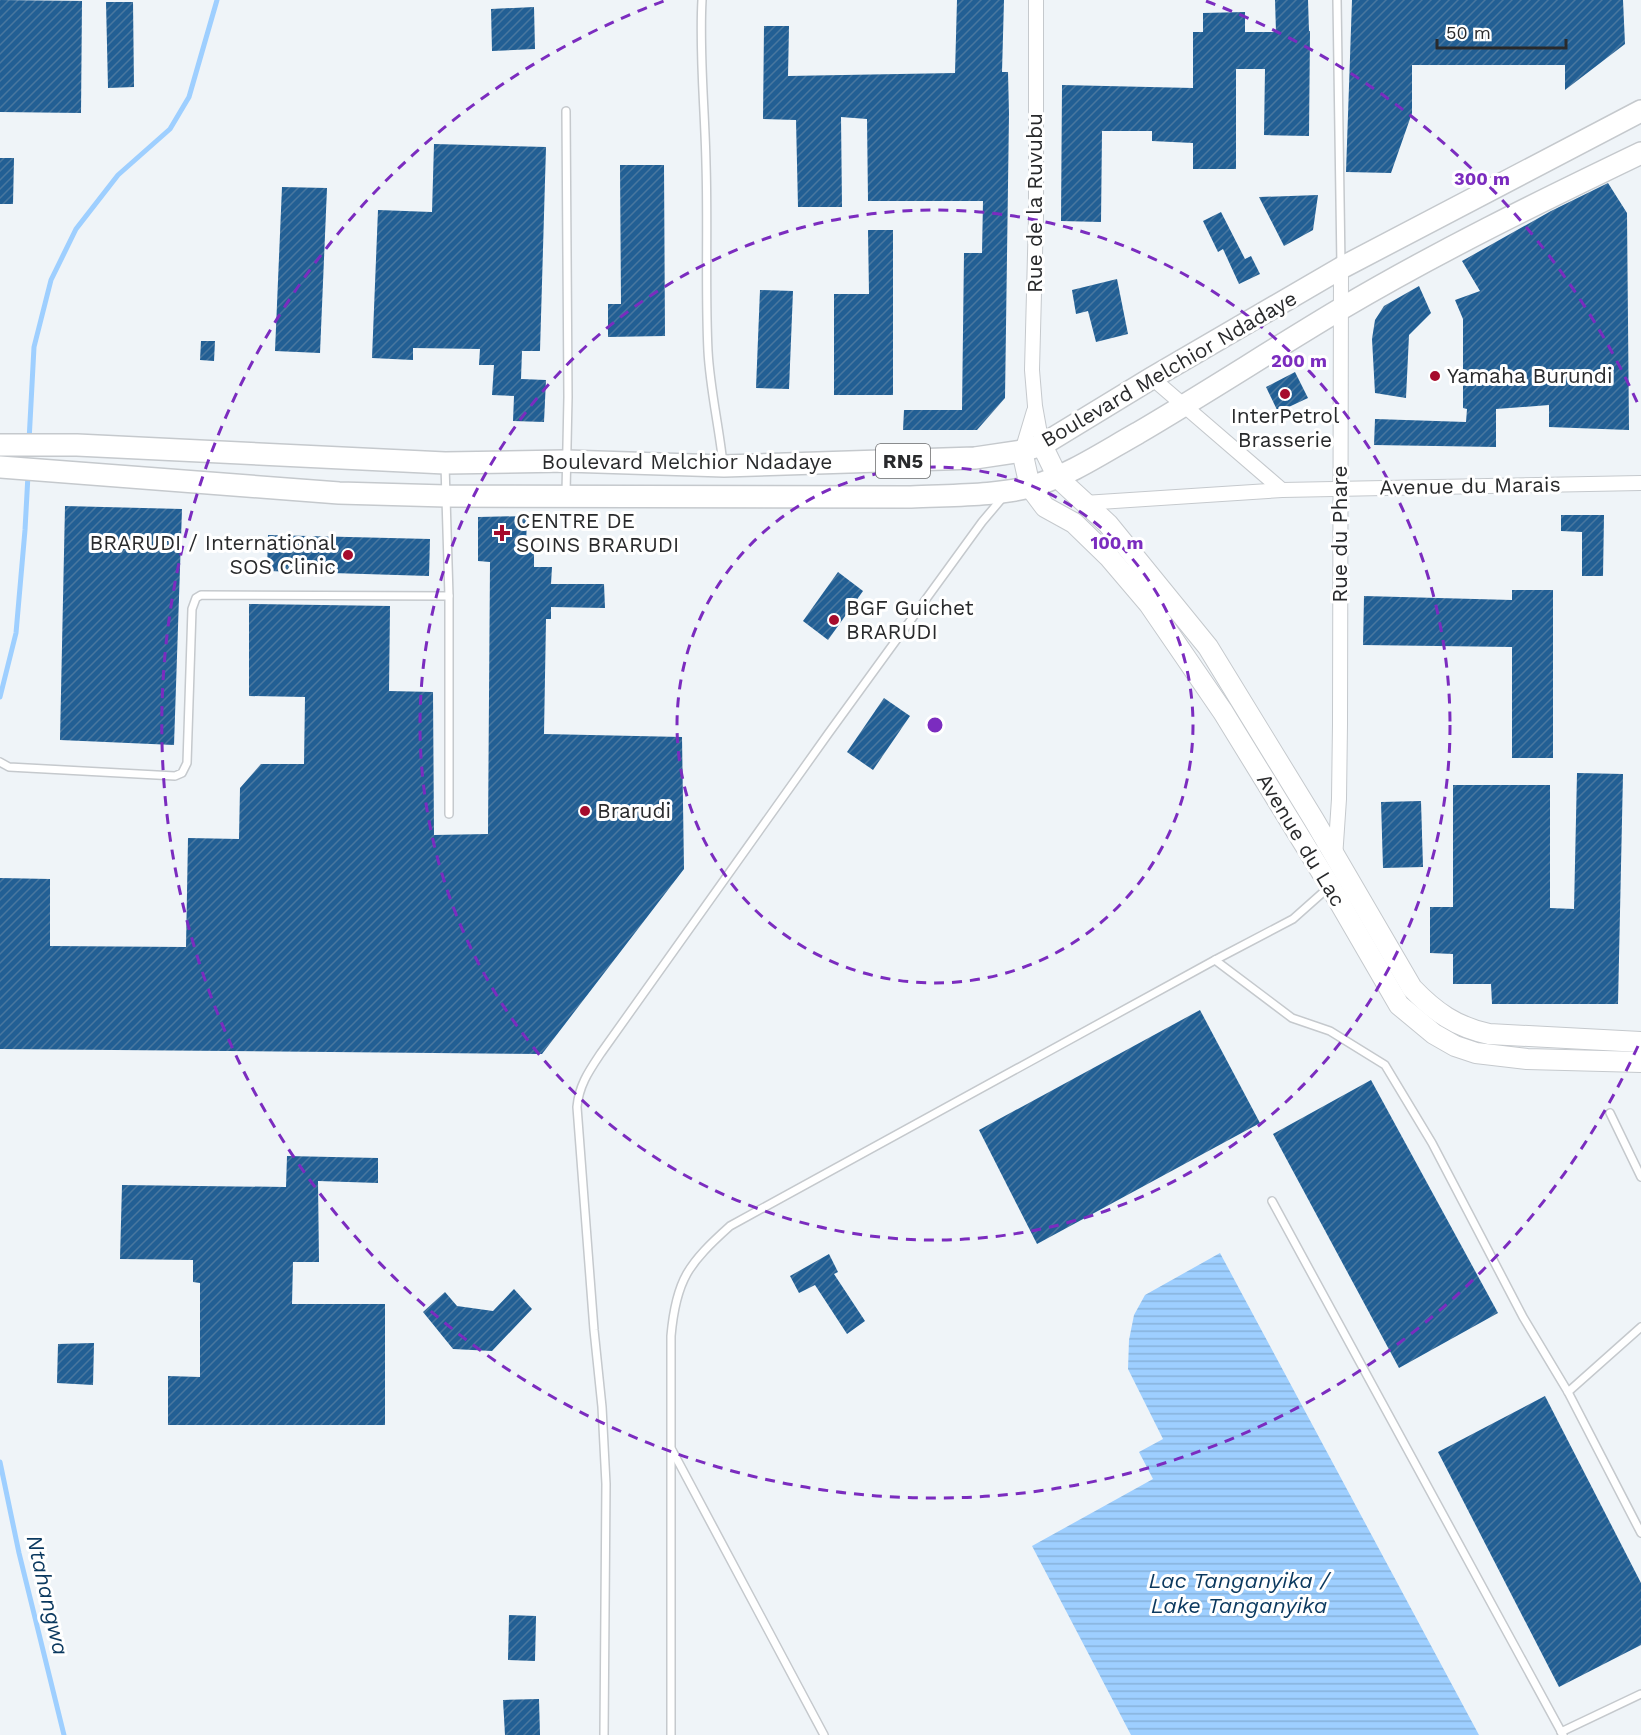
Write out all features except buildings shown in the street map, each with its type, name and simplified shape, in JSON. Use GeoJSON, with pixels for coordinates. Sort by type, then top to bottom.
{"type":"FeatureCollection","features":[{"type":"Feature","properties":{"kind":"main road","name":"Boulevard Melchior Ndadaye"},"geometry":{"type":"LineString","coordinates":[[0,445],[77,445],[445,463],[566,461],[724,466],[975,458],[1032,448],[1341,268],[1641,111]]}},
{"type":"Feature","properties":{"kind":"main road","name":"Boulevard Melchior Ndadaye"},"geometry":{"type":"LineString","coordinates":[[0,467],[79,471],[339,492],[446,496],[911,497],[1030,487],[1058,478],[1185,405],[1340,309],[1508,217],[1641,153]]}},
{"type":"Feature","properties":{"kind":"main road"},"geometry":{"type":"LineString","coordinates":[[1032,448],[1058,478]]}},
{"type":"Feature","properties":{"kind":"main road"},"geometry":{"type":"LineString","coordinates":[[1030,487],[1032,448]]}},
{"type":"Feature","properties":{"kind":"main road","name":"Avenue du Lac"},"geometry":{"type":"LineString","coordinates":[[1058,478],[1108,524],[1208,647],[1412,988],[1431,1007],[1468,1030],[1489,1034],[1641,1042]]}},
{"type":"Feature","properties":{"kind":"main road","name":"Avenue du Lac"},"geometry":{"type":"LineString","coordinates":[[1030,487],[1045,507],[1081,529],[1109,557],[1149,604],[1223,712],[1330,886],[1399,1005],[1441,1038],[1455,1046],[1476,1053],[1498,1057],[1641,1062]]}},
{"type":"Feature","properties":{"kind":"street","name":"Rue de la Ruvubu"},"geometry":{"type":"LineString","coordinates":[[1032,448],[1035,406],[1032,370],[1036,216],[1036,0]]}},
{"type":"Feature","properties":{"kind":"street","name":"Rue du Phare"},"geometry":{"type":"LineString","coordinates":[[1330,886],[1335,858],[1339,798],[1341,268]]}},
{"type":"Feature","properties":{"kind":"street"},"geometry":{"type":"LineString","coordinates":[[1152,378],[1282,490]]}},
{"type":"Feature","properties":{"kind":"street","name":"Rue de la Ruvubu"},"geometry":{"type":"LineString","coordinates":[[1032,448],[1035,406]]}},
{"type":"Feature","properties":{"kind":"street","name":"Avenue du Marais"},"geometry":{"type":"LineString","coordinates":[[1084,503],[1282,490],[1641,483]]}},
{"type":"Feature","properties":{"kind":"lane"},"geometry":{"type":"LineString","coordinates":[[702,0],[700,36],[706,163],[708,352],[724,466]]}},
{"type":"Feature","properties":{"kind":"lane","name":"Rue du Phare"},"geometry":{"type":"LineString","coordinates":[[1337,0],[1341,268]]}},
{"type":"Feature","properties":{"kind":"lane"},"geometry":{"type":"LineString","coordinates":[[566,111],[568,397],[566,495]]}},
{"type":"Feature","properties":{"kind":"lane"},"geometry":{"type":"LineString","coordinates":[[445,463],[449,596],[450,814]]}},
{"type":"Feature","properties":{"kind":"lane"},"geometry":{"type":"LineString","coordinates":[[604,1735],[606,1484],[602,1407],[577,1107],[578,1092],[583,1079],[601,1053],[828,734],[982,522],[1009,490]]}},
{"type":"Feature","properties":{"kind":"lane"},"geometry":{"type":"LineString","coordinates":[[0,762],[9,767],[175,776],[182,773],[187,763],[192,609],[196,598],[201,595],[449,596]]}},
{"type":"Feature","properties":{"kind":"lane"},"geometry":{"type":"LineString","coordinates":[[671,1735],[671,1336],[674,1305],[686,1273],[704,1250],[730,1226],[1293,919],[1330,886]]}},
{"type":"Feature","properties":{"kind":"lane"},"geometry":{"type":"LineString","coordinates":[[1215,960],[1292,1018],[1330,1031],[1385,1065],[1432,1143],[1523,1317],[1568,1392],[1641,1533]]}},
{"type":"Feature","properties":{"kind":"lane"},"geometry":{"type":"LineString","coordinates":[[1610,1113],[1641,1177]]}},
{"type":"Feature","properties":{"kind":"lane"},"geometry":{"type":"LineString","coordinates":[[1272,1201],[1562,1733],[1641,1694]]}},
{"type":"Feature","properties":{"kind":"lane"},"geometry":{"type":"LineString","coordinates":[[1568,1392],[1641,1327]]}},
{"type":"Feature","properties":{"kind":"lane"},"geometry":{"type":"LineString","coordinates":[[671,1447],[824,1735]]}},
{"type":"Feature","properties":{"kind":"water","name":"Lac Tanganyika / Lake Tanganyika"},"geometry":{"type":"Polygon","coordinates":[[[1220,1253],[1479,1735],[1131,1735],[1032,1546],[1153,1479],[1139,1452],[1163,1439],[1128,1369],[1129,1340],[1134,1315],[1145,1295],[1220,1253]]]}},
{"type":"Feature","properties":{"kind":"waterway","name":"Ntahangwa"},"geometry":{"type":"LineString","coordinates":[[29,441],[34,347],[51,280],[76,229],[118,175],[170,129],[189,97],[217,0]]}},
{"type":"Feature","properties":{"kind":"waterway","name":"Ntahangwa"},"geometry":{"type":"LineString","coordinates":[[0,697],[16,633],[28,475]]}},
{"type":"Feature","properties":{"kind":"waterway","name":"Ntahangwa"},"geometry":{"type":"LineString","coordinates":[[0,1462],[19,1553],[64,1735]]}},
{"type":"Feature","properties":{"kind":"place","name":"Yamaha Burundi"},"geometry":{"type":"Point","coordinates":[1435,376]}},
{"type":"Feature","properties":{"kind":"place","name":"InterPetrol Brasserie"},"geometry":{"type":"Point","coordinates":[1285,394]}},
{"type":"Feature","properties":{"kind":"place","name":"CENTRE DE SOINS BRARUDI"},"geometry":{"type":"Point","coordinates":[502,533]}},
{"type":"Feature","properties":{"kind":"place","name":"BRARUDI / International SOS Clinic"},"geometry":{"type":"Point","coordinates":[348,555]}},
{"type":"Feature","properties":{"kind":"place","name":"BGF Guichet BRARUDI"},"geometry":{"type":"Point","coordinates":[834,620]}},
{"type":"Feature","properties":{"kind":"place","name":"Brarudi"},"geometry":{"type":"Point","coordinates":[585,811]}}]}
